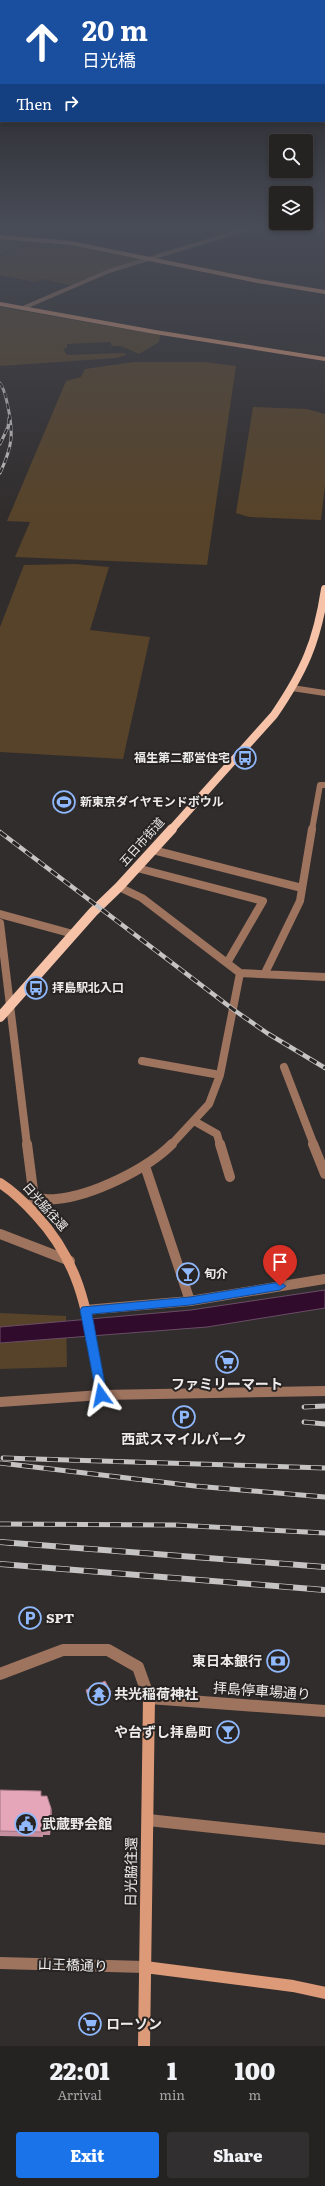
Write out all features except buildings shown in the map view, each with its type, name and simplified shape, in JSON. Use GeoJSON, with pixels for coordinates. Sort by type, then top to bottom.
{"type":"FeatureCollection","features":[{"type":"Feature","properties":{"kind":"main road","name":"五日市街道"},"geometry":{"type":"LineString","coordinates":[[0,1017],[73,934],[120,887],[274,714],[292,688],[322,626],[325,589]]}},
{"type":"Feature","properties":{"kind":"street"},"geometry":{"type":"LineString","coordinates":[[103,322],[325,359]]}},
{"type":"Feature","properties":{"kind":"street"},"geometry":{"type":"LineString","coordinates":[[292,688],[325,694]]}},
{"type":"Feature","properties":{"kind":"street"},"geometry":{"type":"LineString","coordinates":[[265,974],[300,901],[320,785],[325,785]]}},
{"type":"Feature","properties":{"kind":"street"},"geometry":{"type":"LineString","coordinates":[[153,850],[302,888]]}},
{"type":"Feature","properties":{"kind":"street"},"geometry":{"type":"LineString","coordinates":[[137,868],[263,901],[227,963]]}},
{"type":"Feature","properties":{"kind":"street"},"geometry":{"type":"LineString","coordinates":[[120,887],[142,898],[240,973],[325,977]]}},
{"type":"Feature","properties":{"kind":"street"},"geometry":{"type":"LineString","coordinates":[[0,914],[73,934]]}},
{"type":"Feature","properties":{"kind":"street"},"geometry":{"type":"LineString","coordinates":[[0,923],[12,1005],[34,1198],[32,1210]]}},
{"type":"Feature","properties":{"kind":"street"},"geometry":{"type":"LineString","coordinates":[[34,1198],[56,1199],[87,1192],[134,1172],[160,1156],[194,1121],[209,1104],[220,1074],[240,973]]}},
{"type":"Feature","properties":{"kind":"street"},"geometry":{"type":"LineString","coordinates":[[142,1061],[220,1074]]}},
{"type":"Feature","properties":{"kind":"street"},"geometry":{"type":"LineString","coordinates":[[284,1068],[325,1174]]}},
{"type":"Feature","properties":{"kind":"street"},"geometry":{"type":"LineString","coordinates":[[194,1121],[217,1134],[230,1177]]}},
{"type":"Feature","properties":{"kind":"street"},"geometry":{"type":"LineString","coordinates":[[145,1166],[190,1301]]}},
{"type":"Feature","properties":{"kind":"street","name":"日光脇往還"},"geometry":{"type":"LineString","coordinates":[[0,1183],[7,1187],[32,1210],[52,1233],[70,1261],[85,1310],[101,1395]]}},
{"type":"Feature","properties":{"kind":"street"},"geometry":{"type":"LineString","coordinates":[[0,1234],[70,1261]]}},
{"type":"Feature","properties":{"kind":"street"},"geometry":{"type":"LineString","coordinates":[[85,1310],[190,1301],[325,1278]]}},
{"type":"Feature","properties":{"kind":"street"},"geometry":{"type":"LineString","coordinates":[[0,1402],[101,1395],[325,1390]]}},
{"type":"Feature","properties":{"kind":"street"},"geometry":{"type":"LineString","coordinates":[[0,1674],[63,1650],[108,1650],[138,1667],[149,1698]]}},
{"type":"Feature","properties":{"kind":"street","name":"日光脇往還"},"geometry":{"type":"LineString","coordinates":[[144,2046],[149,1698]]}},
{"type":"Feature","properties":{"kind":"street","name":"拝島停車場通り"},"geometry":{"type":"LineString","coordinates":[[149,1698],[325,1711]]}},
{"type":"Feature","properties":{"kind":"street"},"geometry":{"type":"LineString","coordinates":[[148,1820],[325,1839]]}},
{"type":"Feature","properties":{"kind":"street","name":"山王橋通り"},"geometry":{"type":"LineString","coordinates":[[0,1963],[145,1967]]}},
{"type":"Feature","properties":{"kind":"street"},"geometry":{"type":"LineString","coordinates":[[145,1967],[293,1986],[325,1993]]}},
{"type":"Feature","properties":{"kind":"shaded area"},"geometry":{"type":"Polygon","coordinates":[[[0,322],[88,322],[160,335],[159,342],[139,354],[121,346],[112,346],[110,342],[67,344],[67,348],[63,349],[67,355],[124,353],[126,355],[116,358],[0,366],[0,322]]]}},
{"type":"Feature","properties":{"kind":"shaded area"},"geometry":{"type":"Polygon","coordinates":[[[133,362],[204,362],[236,366],[207,565],[15,557],[30,522],[7,521],[66,381],[81,377],[85,369],[133,362]]]}},
{"type":"Feature","properties":{"kind":"shaded area"},"geometry":{"type":"Polygon","coordinates":[[[253,407],[307,409],[325,414],[325,485],[321,520],[249,517],[236,513],[253,407]]]}},
{"type":"Feature","properties":{"kind":"shaded area"},"geometry":{"type":"Polygon","coordinates":[[[75,564],[109,567],[90,630],[150,637],[123,759],[0,752],[0,627],[24,565],[75,564]]]}},
{"type":"Feature","properties":{"kind":"shaded area"},"geometry":{"type":"Polygon","coordinates":[[[325,1290],[325,1308],[207,1327],[0,1343],[0,1327],[191,1310],[325,1290]]]}},
{"type":"Feature","properties":{"kind":"shaded area"},"geometry":{"type":"Polygon","coordinates":[[[0,1313],[66,1316],[67,1367],[0,1369],[0,1313]]]}},
{"type":"Feature","properties":{"kind":"railway"},"geometry":{"type":"LineString","coordinates":[[0,383],[6,397],[11,425],[11,441],[0,473]]}},
{"type":"Feature","properties":{"kind":"railway"},"geometry":{"type":"LineString","coordinates":[[0,444],[8,427],[9,418]]}},
{"type":"Feature","properties":{"kind":"railway"},"geometry":{"type":"LineString","coordinates":[[0,832],[234,1010],[267,1033],[325,1068]]}},
{"type":"Feature","properties":{"kind":"railway"},"geometry":{"type":"LineString","coordinates":[[304,1407],[325,1406]]}},
{"type":"Feature","properties":{"kind":"railway"},"geometry":{"type":"LineString","coordinates":[[304,1422],[325,1424]]}},
{"type":"Feature","properties":{"kind":"railway"},"geometry":{"type":"LineString","coordinates":[[3,1458],[325,1468]]}},
{"type":"Feature","properties":{"kind":"railway"},"geometry":{"type":"LineString","coordinates":[[0,1463],[195,1486],[325,1497]]}},
{"type":"Feature","properties":{"kind":"railway"},"geometry":{"type":"LineString","coordinates":[[0,1524],[175,1525],[325,1533]]}},
{"type":"Feature","properties":{"kind":"railway"},"geometry":{"type":"LineString","coordinates":[[11,1543],[0,1542],[325,1567]]}},
{"type":"Feature","properties":{"kind":"railway"},"geometry":{"type":"LineString","coordinates":[[0,1564],[325,1590]]}},
{"type":"Feature","properties":{"kind":"place","name":"福生第二都営住宅"},"geometry":{"type":"Point","coordinates":[245,758]}},
{"type":"Feature","properties":{"kind":"place","name":"新東京ダイヤモンドボウル"},"geometry":{"type":"Point","coordinates":[64,802]}},
{"type":"Feature","properties":{"kind":"place","name":"拝島駅北入口"},"geometry":{"type":"Point","coordinates":[36,988]}},
{"type":"Feature","properties":{"kind":"place","name":"旬介"},"geometry":{"type":"Point","coordinates":[188,1274]}},
{"type":"Feature","properties":{"kind":"place","name":"ファミリーマート"},"geometry":{"type":"Point","coordinates":[227,1362]}},
{"type":"Feature","properties":{"kind":"place","name":"西武スマイルパーク"},"geometry":{"type":"Point","coordinates":[184,1417]}},
{"type":"Feature","properties":{"kind":"place","name":"SPT"},"geometry":{"type":"Point","coordinates":[30,1618]}},
{"type":"Feature","properties":{"kind":"place","name":"東日本銀行"},"geometry":{"type":"Point","coordinates":[278,1661]}},
{"type":"Feature","properties":{"kind":"place","name":"共光稲荷神社"},"geometry":{"type":"Point","coordinates":[99,1694]}},
{"type":"Feature","properties":{"kind":"place","name":"や台ずし拝島町"},"geometry":{"type":"Point","coordinates":[228,1732]}},
{"type":"Feature","properties":{"kind":"place","name":"武蔵野会館"},"geometry":{"type":"Point","coordinates":[26,1824]}},
{"type":"Feature","properties":{"kind":"place","name":"ローソン"},"geometry":{"type":"Point","coordinates":[90,2024]}},
{"type":"Feature","properties":{"kind":"route"},"geometry":{"type":"LineString","coordinates":[[101,1395],[85,1310],[190,1301],[280,1286]]}}]}
